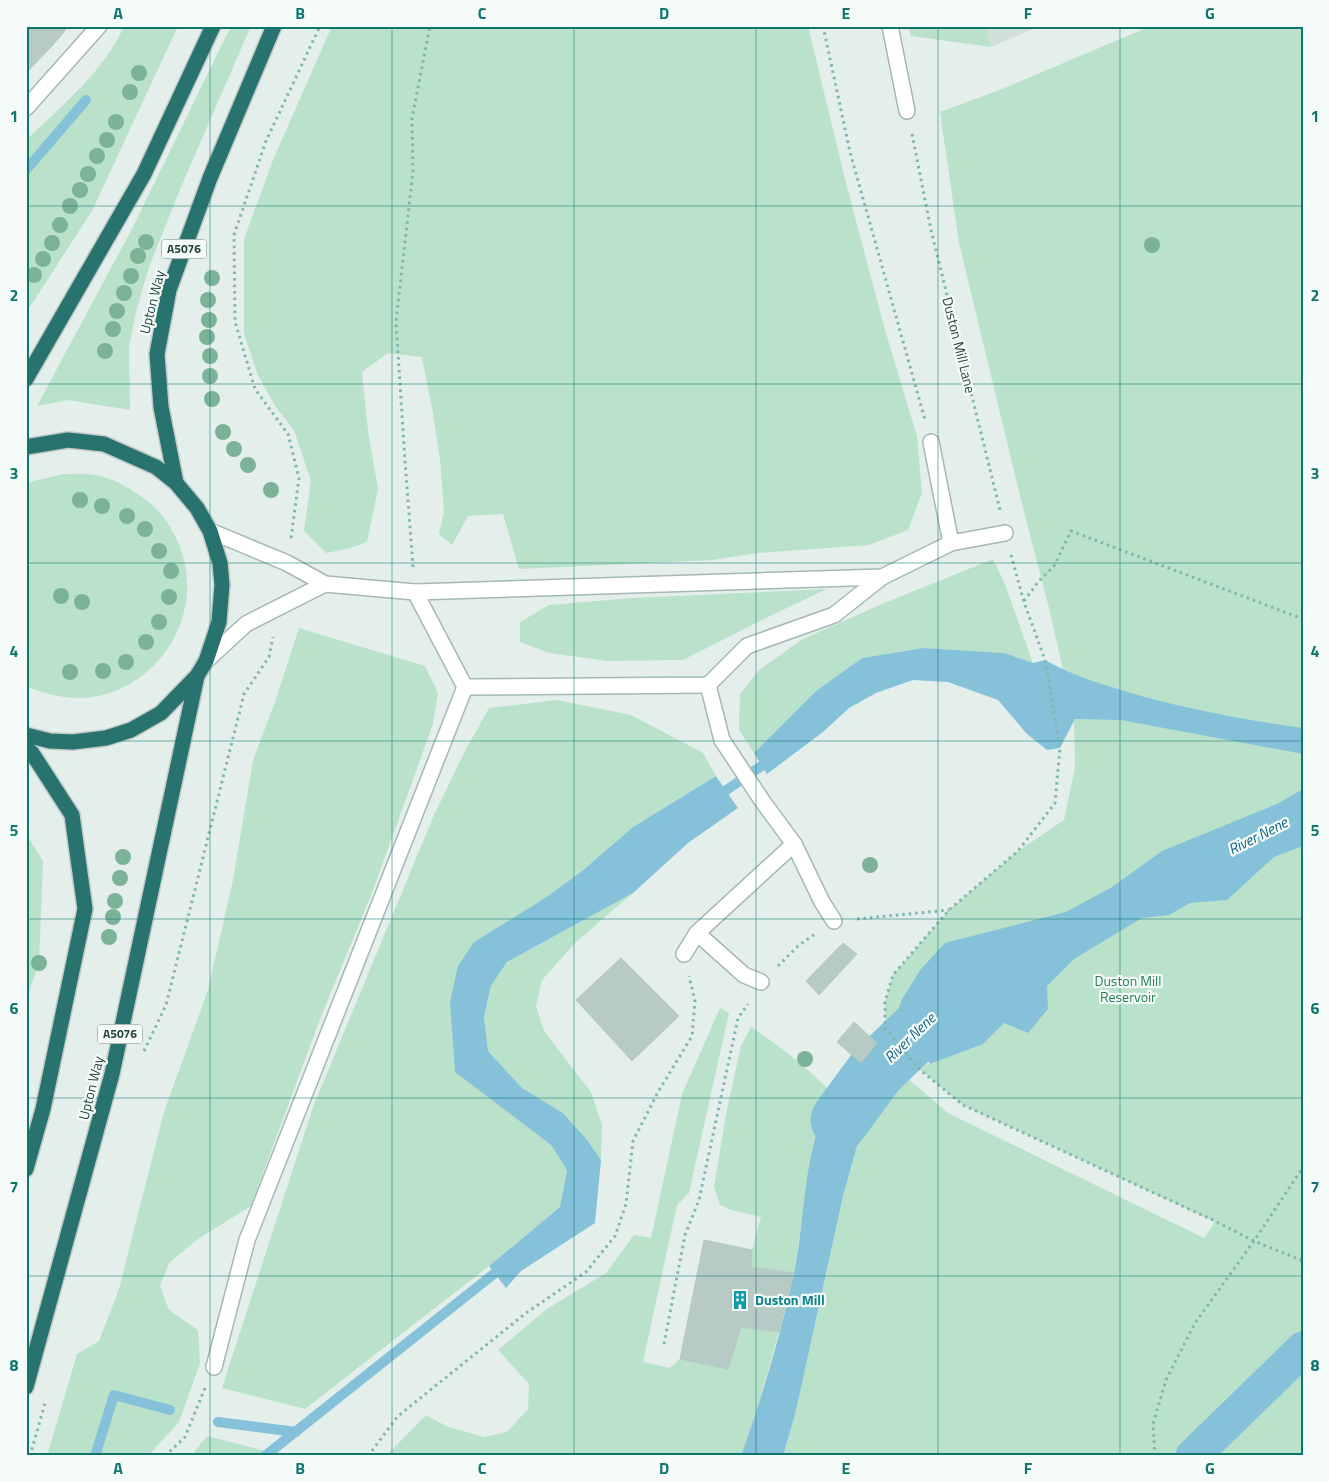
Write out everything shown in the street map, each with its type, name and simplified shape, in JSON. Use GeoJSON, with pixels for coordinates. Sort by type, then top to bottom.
{"type":"FeatureCollection","features":[{"type":"Feature","properties":{"kind":"highway"},"geometry":{"type":"LineString","coordinates":[[26,378],[144,174],[213,26]]}},
{"type":"Feature","properties":{"kind":"highway","name":"Upton Way"},"geometry":{"type":"LineString","coordinates":[[176,483],[161,406],[157,354],[169,290],[210,178],[274,26]]}},
{"type":"Feature","properties":{"kind":"highway"},"geometry":{"type":"LineString","coordinates":[[26,447],[68,440],[104,444],[156,466],[176,483],[197,508],[210,531],[220,563],[222,585],[219,622],[206,660],[197,676],[161,713],[131,730],[106,738],[73,742],[50,741],[26,735]]}},
{"type":"Feature","properties":{"kind":"highway","name":"Upton Way"},"geometry":{"type":"LineString","coordinates":[[26,1387],[112,1074],[197,676]]}},
{"type":"Feature","properties":{"kind":"highway"},"geometry":{"type":"LineString","coordinates":[[26,748],[32,753],[72,815],[85,909],[43,1109],[26,1169]]}},
{"type":"Feature","properties":{"kind":"street"},"geometry":{"type":"LineString","coordinates":[[26,108],[99,26]]}},
{"type":"Feature","properties":{"kind":"street"},"geometry":{"type":"LineString","coordinates":[[890,26],[907,112]]}},
{"type":"Feature","properties":{"kind":"street"},"geometry":{"type":"LineString","coordinates":[[931,442],[951,543]]}},
{"type":"Feature","properties":{"kind":"street"},"geometry":{"type":"LineString","coordinates":[[210,531],[287,563],[325,584],[415,592],[882,577]]}},
{"type":"Feature","properties":{"kind":"street"},"geometry":{"type":"LineString","coordinates":[[465,687],[708,684],[747,646],[834,615],[882,577],[951,543],[1006,533]]}},
{"type":"Feature","properties":{"kind":"street"},"geometry":{"type":"LineString","coordinates":[[206,660],[246,624],[325,584]]}},
{"type":"Feature","properties":{"kind":"street"},"geometry":{"type":"LineString","coordinates":[[214,1367],[247,1240],[465,687],[415,592]]}},
{"type":"Feature","properties":{"kind":"street"},"geometry":{"type":"LineString","coordinates":[[708,684],[722,740],[763,802],[794,844],[822,902],[834,921]]}},
{"type":"Feature","properties":{"kind":"street"},"geometry":{"type":"LineString","coordinates":[[684,954],[697,933],[794,844]]}},
{"type":"Feature","properties":{"kind":"street"},"geometry":{"type":"LineString","coordinates":[[697,933],[744,975],[762,982]]}},
{"type":"Feature","properties":{"kind":"path"},"geometry":{"type":"LineString","coordinates":[[415,592],[396,322],[412,171],[412,118],[430,26]]}},
{"type":"Feature","properties":{"kind":"path"},"geometry":{"type":"LineString","coordinates":[[823,26],[850,152],[931,442]]}},
{"type":"Feature","properties":{"kind":"path","name":"Duston Mill Lane"},"geometry":{"type":"LineString","coordinates":[[907,112],[931,230],[1006,533],[1024,602],[1045,660],[1060,748],[1055,803],[1018,851],[949,910],[893,975],[885,1002],[885,1028],[919,1069],[962,1105],[1215,1221],[1254,1241]]}},
{"type":"Feature","properties":{"kind":"path"},"geometry":{"type":"LineString","coordinates":[[1024,602],[1038,582],[1054,566],[1071,531],[1303,620]]}},
{"type":"Feature","properties":{"kind":"path"},"geometry":{"type":"LineString","coordinates":[[664,1344],[686,1235],[699,1200],[738,1018],[762,982],[798,946],[834,921],[949,910]]}},
{"type":"Feature","properties":{"kind":"path"},"geometry":{"type":"LineString","coordinates":[[368,1456],[398,1416],[526,1313],[586,1272],[615,1236],[626,1204],[634,1140],[658,1092],[692,1036],[695,1001],[684,954]]}},
{"type":"Feature","properties":{"kind":"path"},"geometry":{"type":"LineString","coordinates":[[1155,1456],[1153,1424],[1166,1380],[1195,1324],[1254,1241],[1303,1167]]}},
{"type":"Feature","properties":{"kind":"path"},"geometry":{"type":"LineString","coordinates":[[1254,1241],[1303,1261]]}},
{"type":"Feature","properties":{"kind":"path"},"geometry":{"type":"LineString","coordinates":[[165,1456],[185,1437],[214,1367]]}},
{"type":"Feature","properties":{"kind":"shaded area"},"geometry":{"type":"Polygon","coordinates":[[[986,26],[1040,26],[991,47],[986,26]]]}},
{"type":"Feature","properties":{"kind":"green space"},"geometry":{"type":"Polygon","coordinates":[[[124,26],[178,26],[92,211],[26,313],[26,140],[94,73],[116,42],[124,26]]]}},
{"type":"Feature","properties":{"kind":"green space"},"geometry":{"type":"Polygon","coordinates":[[[231,26],[251,26],[181,187],[149,267],[136,312],[129,347],[130,410],[68,400],[37,406],[133,227],[231,26]]]}},
{"type":"Feature","properties":{"kind":"green space"},"geometry":{"type":"Polygon","coordinates":[[[332,26],[808,26],[845,179],[885,330],[917,436],[922,493],[908,530],[869,545],[757,553],[713,560],[519,569],[503,514],[468,516],[452,545],[439,534],[444,511],[440,459],[422,357],[388,353],[362,372],[368,431],[378,489],[367,542],[347,549],[326,553],[304,531],[311,481],[294,430],[275,406],[258,375],[244,334],[244,239],[273,160],[332,26]]]}},
{"type":"Feature","properties":{"kind":"green space"},"geometry":{"type":"Polygon","coordinates":[[[908,26],[986,26],[991,47],[911,36],[908,26]]]}},
{"type":"Feature","properties":{"kind":"green space","name":"Duston Mill Reservoir"},"geometry":{"type":"Polygon","coordinates":[[[1151,26],[1303,26],[1303,1456],[783,1456],[796,1411],[843,1196],[857,1146],[906,1077],[948,1113],[1204,1238],[1215,1222],[963,1105],[919,1069],[885,1028],[885,1002],[893,975],[949,910],[1018,851],[1064,820],[1075,767],[1074,719],[1050,612],[959,243],[940,112],[997,91],[1151,26]]]}},
{"type":"Feature","properties":{"kind":"green space"},"geometry":{"type":"Polygon","coordinates":[[[64,474],[86,474],[113,480],[137,493],[148,502],[165,519],[173,532],[180,547],[186,574],[186,600],[180,626],[168,649],[151,669],[130,684],[105,694],[78,698],[51,695],[26,686],[26,485],[34,481],[64,474]]]}},
{"type":"Feature","properties":{"kind":"green space"},"geometry":{"type":"Polygon","coordinates":[[[993,559],[1005,584],[1033,663],[1005,653],[923,648],[862,658],[816,691],[754,753],[739,730],[740,694],[758,671],[801,640],[882,604],[993,559]]]}},
{"type":"Feature","properties":{"kind":"green space"},"geometry":{"type":"Polygon","coordinates":[[[827,589],[683,660],[607,661],[549,653],[520,642],[520,622],[549,605],[632,598],[827,589]]]}},
{"type":"Feature","properties":{"kind":"green space"},"geometry":{"type":"Polygon","coordinates":[[[299,628],[425,666],[438,693],[433,724],[372,893],[320,1019],[251,1206],[198,1239],[169,1263],[160,1286],[169,1310],[198,1330],[200,1363],[179,1422],[148,1456],[47,1456],[77,1354],[99,1341],[119,1289],[164,1112],[208,990],[233,880],[253,760],[275,702],[299,628]]]}},
{"type":"Feature","properties":{"kind":"green space"},"geometry":{"type":"Polygon","coordinates":[[[557,700],[631,715],[703,753],[716,776],[633,827],[582,871],[545,898],[474,942],[455,1071],[551,1145],[567,1170],[560,1207],[489,1266],[305,1409],[222,1388],[313,1107],[434,815],[466,749],[489,708],[557,700]]]}},
{"type":"Feature","properties":{"kind":"green space"},"geometry":{"type":"Polygon","coordinates":[[[26,834],[43,861],[39,963],[26,1000],[26,834]]]}},
{"type":"Feature","properties":{"kind":"green space"},"geometry":{"type":"Polygon","coordinates":[[[633,893],[576,942],[542,980],[536,1006],[544,1031],[591,1092],[602,1125],[601,1160],[588,1141],[563,1113],[522,1088],[488,1051],[484,1017],[491,986],[507,962],[633,893]]]}},
{"type":"Feature","properties":{"kind":"green space"},"geometry":{"type":"Polygon","coordinates":[[[720,1008],[729,1013],[689,1193],[677,1205],[643,1362],[670,1368],[680,1359],[728,1369],[741,1327],[779,1332],[757,1409],[741,1456],[386,1456],[426,1415],[448,1427],[484,1437],[507,1432],[528,1409],[529,1384],[498,1350],[547,1309],[606,1273],[634,1235],[651,1238],[682,1094],[720,1008]]]}},
{"type":"Feature","properties":{"kind":"green space"},"geometry":{"type":"Polygon","coordinates":[[[751,1027],[795,1059],[834,1096],[826,1111],[812,1151],[794,1273],[751,1267],[752,1250],[761,1217],[731,1210],[720,1205],[714,1187],[726,1114],[741,1046],[751,1027]]]}},
{"type":"Feature","properties":{"kind":"green space"},"geometry":{"type":"Polygon","coordinates":[[[207,1436],[285,1456],[191,1456],[207,1436]]]}},
{"type":"Feature","properties":{"kind":"water"},"geometry":{"type":"Polygon","coordinates":[[[923,648],[1005,653],[1033,663],[1045,660],[1104,685],[1141,696],[1221,715],[1303,728],[1303,754],[1121,720],[1075,719],[1060,748],[1047,750],[1027,734],[998,700],[948,682],[913,680],[876,693],[849,708],[823,732],[767,774],[754,753],[816,691],[862,658],[923,648]]]}},
{"type":"Feature","properties":{"kind":"water"},"geometry":{"type":"Polygon","coordinates":[[[716,776],[738,808],[688,843],[633,893],[507,962],[491,986],[484,1017],[488,1051],[522,1088],[563,1113],[588,1141],[601,1160],[595,1223],[521,1271],[506,1288],[489,1266],[560,1207],[567,1170],[551,1145],[455,1072],[450,1002],[458,966],[474,942],[545,898],[582,871],[633,827],[716,776]]]}},
{"type":"Feature","properties":{"kind":"water"},"geometry":{"type":"Polygon","coordinates":[[[1303,789],[1303,846],[1274,857],[1227,900],[1190,903],[1169,915],[1142,918],[1074,959],[1047,986],[1048,1009],[1028,1033],[1004,1023],[983,1044],[930,1064],[896,1018],[902,999],[921,969],[945,943],[1066,912],[1112,887],[1162,851],[1277,804],[1303,789]]]}},
{"type":"Feature","properties":{"kind":"water"},"geometry":{"type":"Polygon","coordinates":[[[877,1043],[906,1077],[857,1146],[843,1196],[796,1411],[783,1456],[741,1456],[770,1365],[789,1296],[798,1253],[809,1168],[818,1128],[831,1100],[877,1043]]]}},
{"type":"Feature","properties":{"kind":"pier"},"geometry":{"type":"Polygon","coordinates":[[[715,774],[718,775],[741,807],[738,808],[715,774]]]}},
{"type":"Feature","properties":{"kind":"pier"},"geometry":{"type":"Polygon","coordinates":[[[896,1018],[930,1064],[928,1065],[908,1040],[894,1020],[896,1018]]]}},
{"type":"Feature","properties":{"kind":"pier"},"geometry":{"type":"Polygon","coordinates":[[[878,1041],[909,1075],[906,1077],[877,1043],[878,1041]]]}},
{"type":"Feature","properties":{"kind":"building"},"geometry":{"type":"Polygon","coordinates":[[[26,26],[32,26],[52,46],[26,73],[26,26]]]}},
{"type":"Feature","properties":{"kind":"building"},"geometry":{"type":"Polygon","coordinates":[[[32,26],[69,26],[52,46],[32,26]]]}},
{"type":"Feature","properties":{"kind":"building"},"geometry":{"type":"Polygon","coordinates":[[[843,943],[857,954],[819,995],[806,981],[843,943]]]}},
{"type":"Feature","properties":{"kind":"building"},"geometry":{"type":"Polygon","coordinates":[[[621,958],[679,1016],[632,1061],[576,1000],[621,958]]]}},
{"type":"Feature","properties":{"kind":"building"},"geometry":{"type":"Polygon","coordinates":[[[854,1022],[877,1043],[861,1063],[837,1042],[854,1022]]]}},
{"type":"Feature","properties":{"kind":"building","name":"Duston Mill"},"geometry":{"type":"Polygon","coordinates":[[[704,1240],[752,1250],[751,1267],[794,1273],[779,1332],[741,1327],[728,1369],[680,1359],[704,1240]]]}},
{"type":"Feature","properties":{"kind":"waterway"},"geometry":{"type":"LineString","coordinates":[[26,170],[86,100]]}},
{"type":"Feature","properties":{"kind":"waterway"},"geometry":{"type":"LineString","coordinates":[[715,798],[773,758]]}},
{"type":"Feature","properties":{"kind":"waterway","name":"River Nene"},"geometry":{"type":"LineString","coordinates":[[840,1120],[876,1071],[962,988],[970,983]]}},
{"type":"Feature","properties":{"kind":"waterway"},"geometry":{"type":"LineString","coordinates":[[265,1456],[505,1265]]}},
{"type":"Feature","properties":{"kind":"waterway"},"geometry":{"type":"LineString","coordinates":[[1193,1456],[1303,1349]]}},
{"type":"Feature","properties":{"kind":"waterway"},"geometry":{"type":"LineString","coordinates":[[95,1456],[114,1395],[170,1410]]}},
{"type":"Feature","properties":{"kind":"waterway"},"geometry":{"type":"LineString","coordinates":[[218,1422],[296,1432]]}},
{"type":"Feature","properties":{"kind":"place","name":"Duston Mill"},"geometry":{"type":"Point","coordinates":[740,1300]}}]}
